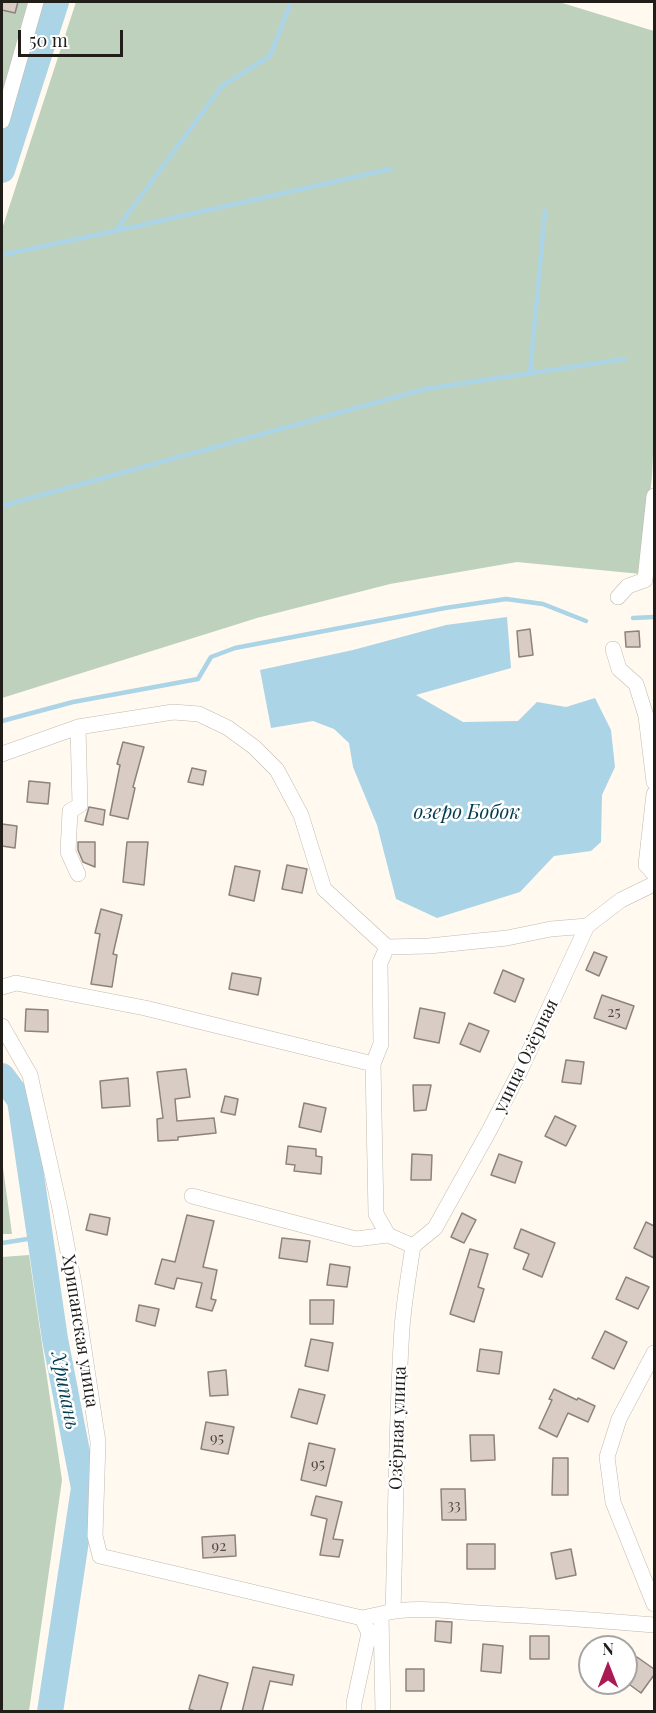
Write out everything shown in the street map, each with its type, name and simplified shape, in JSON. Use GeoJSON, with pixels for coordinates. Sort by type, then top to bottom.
{"type":"FeatureCollection","features":[{"type":"Feature","properties":{"kind":"street"},"geometry":{"type":"LineString","coordinates":[[2,121],[36,2]]}},
{"type":"Feature","properties":{"kind":"street"},"geometry":{"type":"LineString","coordinates":[[618,597],[628,586],[645,580],[654,496]]}},
{"type":"Feature","properties":{"kind":"street"},"geometry":{"type":"LineString","coordinates":[[613,649],[619,669],[636,684],[646,716],[654,782]]}},
{"type":"Feature","properties":{"kind":"street"},"geometry":{"type":"LineString","coordinates":[[2,754],[78,727],[173,712],[200,714],[237,734],[277,770],[301,815],[324,889],[387,947],[429,946],[507,938],[551,929],[587,926]]}},
{"type":"Feature","properties":{"kind":"street"},"geometry":{"type":"LineString","coordinates":[[78,727],[80,805],[70,811],[68,852],[78,874]]}},
{"type":"Feature","properties":{"kind":"street"},"geometry":{"type":"LineString","coordinates":[[654,794],[646,865],[654,874]]}},
{"type":"Feature","properties":{"kind":"street","name":"улица Озёрная"},"geometry":{"type":"LineString","coordinates":[[413,1246],[435,1228],[489,1131],[520,1071],[587,926],[621,900],[654,884]]}},
{"type":"Feature","properties":{"kind":"street"},"geometry":{"type":"LineString","coordinates":[[387,947],[380,963],[381,1044],[373,1064],[376,1214],[388,1234],[413,1246]]}},
{"type":"Feature","properties":{"kind":"street"},"geometry":{"type":"LineString","coordinates":[[2,987],[16,984],[145,1008],[373,1064]]}},
{"type":"Feature","properties":{"kind":"street","name":"Хрипанская улица"},"geometry":{"type":"LineString","coordinates":[[2,1026],[30,1075],[72,1273],[98,1442],[94,1536],[100,1556],[362,1618],[387,1612],[432,1611],[561,1617],[654,1625]]}},
{"type":"Feature","properties":{"kind":"street"},"geometry":{"type":"LineString","coordinates":[[192,1196],[356,1239],[388,1234]]}},
{"type":"Feature","properties":{"kind":"street","name":"Озёрная улица"},"geometry":{"type":"LineString","coordinates":[[383,1712],[387,1612],[396,1512],[402,1325],[413,1246]]}},
{"type":"Feature","properties":{"kind":"street"},"geometry":{"type":"LineString","coordinates":[[654,1353],[620,1419],[608,1457],[613,1502],[654,1604]]}},
{"type":"Feature","properties":{"kind":"street"},"geometry":{"type":"LineString","coordinates":[[354,1712],[369,1633],[362,1618]]}},
{"type":"Feature","properties":{"kind":"green space"},"geometry":{"type":"Polygon","coordinates":[[[2,2],[67,2],[13,169],[2,166],[2,2]]]}},
{"type":"Feature","properties":{"kind":"green space"},"geometry":{"type":"Polygon","coordinates":[[[76,2],[559,2],[654,31],[654,432],[652,476],[641,574],[517,562],[390,584],[257,618],[2,698],[2,229],[76,2]]]}},
{"type":"Feature","properties":{"kind":"green space"},"geometry":{"type":"Polygon","coordinates":[[[2,1160],[12,1234],[2,1234],[2,1160]]]}},
{"type":"Feature","properties":{"kind":"green space"},"geometry":{"type":"Polygon","coordinates":[[[29,1255],[62,1480],[29,1711],[2,1711],[2,1257],[29,1255]]]}},
{"type":"Feature","properties":{"kind":"water","name":"озеро Бобок"},"geometry":{"type":"Polygon","coordinates":[[[507,617],[511,668],[416,695],[463,722],[518,721],[537,702],[566,707],[595,698],[611,730],[615,767],[602,795],[601,842],[591,851],[554,856],[520,892],[437,918],[396,899],[377,825],[353,767],[349,743],[334,729],[313,721],[271,728],[260,670],[353,650],[446,625],[507,617]]]}},
{"type":"Feature","properties":{"kind":"building"},"geometry":{"type":"Polygon","coordinates":[[[2,2],[18,2],[15,13],[2,10],[2,2]]]}},
{"type":"Feature","properties":{"kind":"building"},"geometry":{"type":"Polygon","coordinates":[[[530,629],[533,655],[519,657],[517,631],[530,629]]]}},
{"type":"Feature","properties":{"kind":"building"},"geometry":{"type":"Polygon","coordinates":[[[639,631],[640,647],[626,647],[625,632],[639,631]]]}},
{"type":"Feature","properties":{"kind":"building"},"geometry":{"type":"Polygon","coordinates":[[[123,742],[144,747],[133,787],[135,788],[128,819],[110,815],[120,765],[117,764],[123,742]]]}},
{"type":"Feature","properties":{"kind":"building"},"geometry":{"type":"Polygon","coordinates":[[[192,768],[206,771],[203,785],[188,782],[192,768]]]}},
{"type":"Feature","properties":{"kind":"building"},"geometry":{"type":"Polygon","coordinates":[[[29,781],[50,783],[48,804],[27,802],[29,781]]]}},
{"type":"Feature","properties":{"kind":"building"},"geometry":{"type":"Polygon","coordinates":[[[89,807],[105,810],[103,825],[85,821],[89,807]]]}},
{"type":"Feature","properties":{"kind":"building"},"geometry":{"type":"Polygon","coordinates":[[[2,824],[17,826],[15,848],[2,846],[2,824]]]}},
{"type":"Feature","properties":{"kind":"building"},"geometry":{"type":"Polygon","coordinates":[[[78,842],[95,842],[95,867],[83,862],[78,850],[78,842]]]}},
{"type":"Feature","properties":{"kind":"building"},"geometry":{"type":"Polygon","coordinates":[[[127,842],[148,842],[144,885],[123,882],[127,842]]]}},
{"type":"Feature","properties":{"kind":"building"},"geometry":{"type":"Polygon","coordinates":[[[287,865],[307,869],[302,893],[282,889],[287,865]]]}},
{"type":"Feature","properties":{"kind":"building"},"geometry":{"type":"Polygon","coordinates":[[[235,866],[260,871],[254,901],[229,895],[235,866]]]}},
{"type":"Feature","properties":{"kind":"building"},"geometry":{"type":"Polygon","coordinates":[[[101,909],[122,915],[113,954],[117,955],[112,987],[91,984],[100,934],[95,933],[101,909]]]}},
{"type":"Feature","properties":{"kind":"building"},"geometry":{"type":"Polygon","coordinates":[[[594,952],[607,957],[599,976],[586,970],[594,952]]]}},
{"type":"Feature","properties":{"kind":"building"},"geometry":{"type":"Polygon","coordinates":[[[503,970],[524,979],[515,1002],[494,993],[503,970]]]}},
{"type":"Feature","properties":{"kind":"building"},"geometry":{"type":"Polygon","coordinates":[[[232,973],[261,978],[258,995],[229,989],[232,973]]]}},
{"type":"Feature","properties":{"kind":"building"},"geometry":{"type":"Polygon","coordinates":[[[602,995],[634,1006],[626,1029],[594,1018],[602,995]]]}},
{"type":"Feature","properties":{"kind":"building"},"geometry":{"type":"Polygon","coordinates":[[[420,1008],[445,1013],[439,1043],[414,1038],[420,1008]]]}},
{"type":"Feature","properties":{"kind":"building"},"geometry":{"type":"Polygon","coordinates":[[[26,1009],[48,1010],[48,1032],[25,1031],[26,1009]]]}},
{"type":"Feature","properties":{"kind":"building"},"geometry":{"type":"Polygon","coordinates":[[[469,1023],[489,1031],[480,1052],[460,1044],[469,1023]]]}},
{"type":"Feature","properties":{"kind":"building"},"geometry":{"type":"Polygon","coordinates":[[[566,1060],[584,1062],[581,1084],[562,1082],[566,1060]]]}},
{"type":"Feature","properties":{"kind":"building"},"geometry":{"type":"Polygon","coordinates":[[[186,1069],[190,1097],[175,1099],[177,1121],[214,1118],[216,1133],[158,1141],[157,1119],[163,1118],[157,1072],[186,1069]]]}},
{"type":"Feature","properties":{"kind":"building"},"geometry":{"type":"Polygon","coordinates":[[[128,1078],[130,1106],[102,1108],[100,1081],[128,1078]]]}},
{"type":"Feature","properties":{"kind":"building"},"geometry":{"type":"Polygon","coordinates":[[[413,1085],[431,1085],[426,1110],[414,1111],[413,1085]]]}},
{"type":"Feature","properties":{"kind":"building"},"geometry":{"type":"Polygon","coordinates":[[[225,1096],[238,1099],[235,1115],[221,1112],[225,1096]]]}},
{"type":"Feature","properties":{"kind":"building"},"geometry":{"type":"Polygon","coordinates":[[[304,1103],[326,1108],[321,1132],[299,1127],[304,1103]]]}},
{"type":"Feature","properties":{"kind":"building"},"geometry":{"type":"Polygon","coordinates":[[[555,1116],[576,1126],[566,1146],[545,1136],[555,1116]]]}},
{"type":"Feature","properties":{"kind":"building"},"geometry":{"type":"Polygon","coordinates":[[[288,1146],[316,1149],[316,1156],[322,1157],[321,1174],[294,1171],[295,1165],[286,1164],[288,1146]]]}},
{"type":"Feature","properties":{"kind":"building"},"geometry":{"type":"Polygon","coordinates":[[[412,1154],[432,1155],[431,1180],[411,1180],[412,1154]]]}},
{"type":"Feature","properties":{"kind":"building"},"geometry":{"type":"Polygon","coordinates":[[[499,1154],[522,1162],[515,1183],[491,1175],[499,1154]]]}},
{"type":"Feature","properties":{"kind":"building"},"geometry":{"type":"Polygon","coordinates":[[[462,1213],[476,1220],[464,1243],[451,1237],[462,1213]]]}},
{"type":"Feature","properties":{"kind":"building"},"geometry":{"type":"Polygon","coordinates":[[[90,1214],[110,1218],[107,1235],[86,1230],[90,1214]]]}},
{"type":"Feature","properties":{"kind":"building"},"geometry":{"type":"Polygon","coordinates":[[[187,1215],[214,1221],[203,1267],[217,1270],[211,1299],[216,1300],[212,1311],[196,1307],[202,1283],[177,1278],[174,1289],[155,1284],[162,1259],[175,1262],[187,1215]]]}},
{"type":"Feature","properties":{"kind":"building"},"geometry":{"type":"Polygon","coordinates":[[[646,1222],[654,1226],[654,1258],[634,1248],[646,1222]]]}},
{"type":"Feature","properties":{"kind":"building"},"geometry":{"type":"Polygon","coordinates":[[[521,1229],[555,1243],[542,1277],[523,1269],[529,1254],[514,1248],[521,1229]]]}},
{"type":"Feature","properties":{"kind":"building"},"geometry":{"type":"Polygon","coordinates":[[[282,1238],[310,1241],[307,1262],[279,1258],[282,1238]]]}},
{"type":"Feature","properties":{"kind":"building"},"geometry":{"type":"Polygon","coordinates":[[[470,1249],[488,1254],[478,1287],[484,1289],[474,1322],[450,1314],[470,1249]]]}},
{"type":"Feature","properties":{"kind":"building"},"geometry":{"type":"Polygon","coordinates":[[[330,1264],[350,1267],[347,1287],[327,1285],[330,1264]]]}},
{"type":"Feature","properties":{"kind":"building"},"geometry":{"type":"Polygon","coordinates":[[[626,1277],[649,1287],[638,1309],[616,1299],[626,1277]]]}},
{"type":"Feature","properties":{"kind":"building"},"geometry":{"type":"Polygon","coordinates":[[[310,1300],[334,1300],[333,1324],[310,1324],[310,1300]]]}},
{"type":"Feature","properties":{"kind":"building"},"geometry":{"type":"Polygon","coordinates":[[[139,1305],[159,1309],[155,1326],[136,1321],[139,1305]]]}},
{"type":"Feature","properties":{"kind":"building"},"geometry":{"type":"Polygon","coordinates":[[[605,1331],[627,1342],[614,1369],[592,1358],[605,1331]]]}},
{"type":"Feature","properties":{"kind":"building"},"geometry":{"type":"Polygon","coordinates":[[[311,1339],[333,1343],[328,1371],[305,1366],[311,1339]]]}},
{"type":"Feature","properties":{"kind":"building"},"geometry":{"type":"Polygon","coordinates":[[[480,1349],[502,1352],[499,1374],[477,1371],[480,1349]]]}},
{"type":"Feature","properties":{"kind":"building"},"geometry":{"type":"Polygon","coordinates":[[[226,1370],[228,1395],[210,1396],[208,1372],[226,1370]]]}},
{"type":"Feature","properties":{"kind":"building"},"geometry":{"type":"Polygon","coordinates":[[[299,1389],[325,1395],[317,1424],[291,1417],[299,1389]]]}},
{"type":"Feature","properties":{"kind":"building"},"geometry":{"type":"Polygon","coordinates":[[[554,1389],[595,1406],[588,1422],[568,1413],[557,1437],[539,1428],[552,1400],[549,1399],[554,1389]]]}},
{"type":"Feature","properties":{"kind":"building"},"geometry":{"type":"Polygon","coordinates":[[[206,1422],[234,1427],[228,1454],[201,1449],[206,1422]]]}},
{"type":"Feature","properties":{"kind":"building"},"geometry":{"type":"Polygon","coordinates":[[[470,1435],[494,1435],[495,1460],[471,1461],[470,1435]]]}},
{"type":"Feature","properties":{"kind":"building"},"geometry":{"type":"Polygon","coordinates":[[[309,1443],[335,1449],[326,1486],[301,1480],[309,1443]]]}},
{"type":"Feature","properties":{"kind":"building"},"geometry":{"type":"Polygon","coordinates":[[[553,1458],[568,1458],[568,1495],[552,1495],[553,1458]]]}},
{"type":"Feature","properties":{"kind":"building"},"geometry":{"type":"Polygon","coordinates":[[[441,1489],[465,1489],[466,1520],[442,1520],[441,1489]]]}},
{"type":"Feature","properties":{"kind":"building"},"geometry":{"type":"Polygon","coordinates":[[[316,1496],[342,1502],[333,1539],[343,1540],[339,1557],[320,1555],[327,1519],[311,1515],[316,1496]]]}},
{"type":"Feature","properties":{"kind":"building"},"geometry":{"type":"Polygon","coordinates":[[[235,1535],[236,1556],[203,1558],[202,1537],[235,1535]]]}},
{"type":"Feature","properties":{"kind":"building"},"geometry":{"type":"Polygon","coordinates":[[[467,1544],[495,1544],[495,1569],[467,1569],[467,1544]]]}},
{"type":"Feature","properties":{"kind":"building"},"geometry":{"type":"Polygon","coordinates":[[[571,1549],[576,1575],[556,1579],[551,1553],[571,1549]]]}},
{"type":"Feature","properties":{"kind":"building"},"geometry":{"type":"Polygon","coordinates":[[[436,1621],[452,1622],[451,1643],[435,1641],[436,1621]]]}},
{"type":"Feature","properties":{"kind":"building"},"geometry":{"type":"Polygon","coordinates":[[[530,1636],[549,1636],[549,1659],[530,1659],[530,1636]]]}},
{"type":"Feature","properties":{"kind":"building"},"geometry":{"type":"Polygon","coordinates":[[[483,1644],[503,1646],[501,1673],[481,1671],[483,1644]]]}},
{"type":"Feature","properties":{"kind":"building"},"geometry":{"type":"Polygon","coordinates":[[[638,1658],[654,1669],[654,1675],[641,1693],[638,1691],[638,1658]]]}},
{"type":"Feature","properties":{"kind":"building"},"geometry":{"type":"Polygon","coordinates":[[[253,1667],[294,1675],[292,1685],[270,1681],[262,1712],[242,1712],[253,1667]]]}},
{"type":"Feature","properties":{"kind":"building"},"geometry":{"type":"Polygon","coordinates":[[[406,1669],[424,1669],[424,1691],[406,1691],[406,1669]]]}},
{"type":"Feature","properties":{"kind":"building"},"geometry":{"type":"Polygon","coordinates":[[[199,1675],[228,1683],[220,1712],[198,1712],[189,1709],[199,1675]]]}},
{"type":"Feature","properties":{"kind":"waterway","name":"Хрипань"},"geometry":{"type":"LineString","coordinates":[[2,170],[56,2]]}},
{"type":"Feature","properties":{"kind":"waterway"},"geometry":{"type":"LineString","coordinates":[[116,230],[222,86],[270,56],[291,2]]}},
{"type":"Feature","properties":{"kind":"waterway"},"geometry":{"type":"LineString","coordinates":[[2,255],[391,169]]}},
{"type":"Feature","properties":{"kind":"waterway"},"geometry":{"type":"LineString","coordinates":[[530,373],[545,211]]}},
{"type":"Feature","properties":{"kind":"waterway"},"geometry":{"type":"LineString","coordinates":[[2,506],[425,389],[625,359]]}},
{"type":"Feature","properties":{"kind":"waterway"},"geometry":{"type":"LineString","coordinates":[[2,721],[73,702],[198,679],[211,657],[235,648],[445,608],[506,599],[543,604],[586,621]]}},
{"type":"Feature","properties":{"kind":"waterway"},"geometry":{"type":"LineString","coordinates":[[633,618],[654,617]]}},
{"type":"Feature","properties":{"kind":"waterway","name":"Хрипань"},"geometry":{"type":"LineString","coordinates":[[2,1076],[20,1100],[55,1339],[84,1488],[50,1712]]}},
{"type":"Feature","properties":{"kind":"waterway"},"geometry":{"type":"LineString","coordinates":[[2,1243],[40,1237]]}}]}
